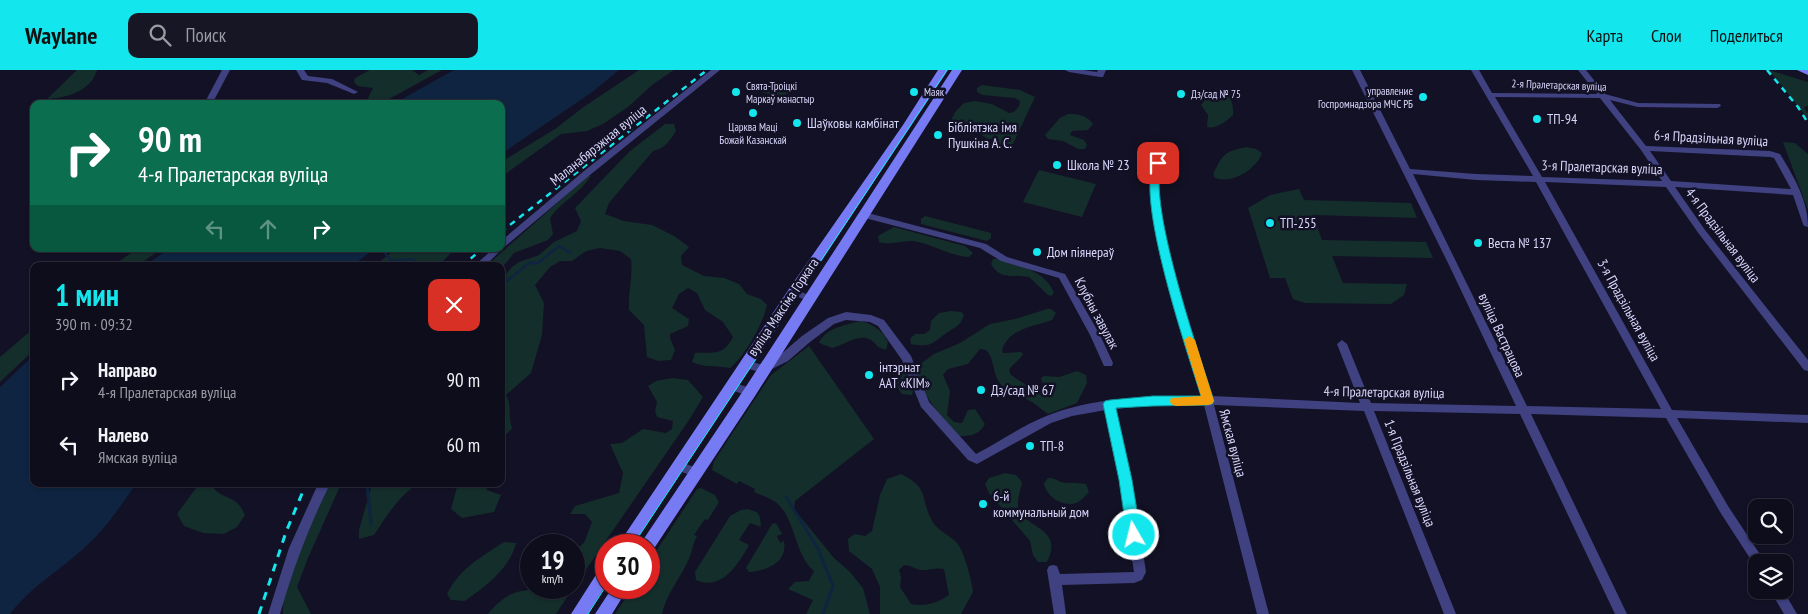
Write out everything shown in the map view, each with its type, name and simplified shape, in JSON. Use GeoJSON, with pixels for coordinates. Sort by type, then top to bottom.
{"type":"FeatureCollection","features":[{"type":"Feature","properties":{"kind":"main road","name":"вуліца Максіма Горкага"},"geometry":{"type":"LineString","coordinates":[[631,534],[793,292],[908,125],[943,70]]}},
{"type":"Feature","properties":{"kind":"main road","name":"вуліца Максіма Горкага"},"geometry":{"type":"LineString","coordinates":[[655,534],[750,392],[957,70]]}},
{"type":"Feature","properties":{"kind":"main road"},"geometry":{"type":"LineString","coordinates":[[1802,70],[1808,72]]}},
{"type":"Feature","properties":{"kind":"main road"},"geometry":{"type":"LineString","coordinates":[[579,614],[595,589]]}},
{"type":"Feature","properties":{"kind":"main road"},"geometry":{"type":"LineString","coordinates":[[602,614],[612,599]]}},
{"type":"Feature","properties":{"kind":"street"},"geometry":{"type":"LineString","coordinates":[[210,100],[226,70]]}},
{"type":"Feature","properties":{"kind":"street"},"geometry":{"type":"LineString","coordinates":[[300,70],[305,78],[329,81],[354,92]]}},
{"type":"Feature","properties":{"kind":"street","name":"Маланабярэжная вуліца"},"geometry":{"type":"LineString","coordinates":[[505,243],[587,173],[716,70]]}},
{"type":"Feature","properties":{"kind":"street"},"geometry":{"type":"LineString","coordinates":[[1069,70],[1101,73]]}},
{"type":"Feature","properties":{"kind":"street","name":"вуліца Вастрацова"},"geometry":{"type":"LineString","coordinates":[[1356,70],[1621,614]]}},
{"type":"Feature","properties":{"kind":"street","name":"3-я Прадзільная вуліца"},"geometry":{"type":"LineString","coordinates":[[1475,70],[1540,179],[1668,412],[1724,508],[1754,554]]}},
{"type":"Feature","properties":{"kind":"street","name":"4-я Прадзільная вуліца"},"geometry":{"type":"LineString","coordinates":[[1582,70],[1644,148],[1702,232],[1808,367]]}},
{"type":"Feature","properties":{"kind":"street","name":"2-я Пралетарская вуліца"},"geometry":{"type":"LineString","coordinates":[[1490,95],[1603,96],[1638,105],[1717,106]]}},
{"type":"Feature","properties":{"kind":"street"},"geometry":{"type":"LineString","coordinates":[[908,125],[921,128]]}},
{"type":"Feature","properties":{"kind":"street","name":"6-я Прадзільная вуліца"},"geometry":{"type":"LineString","coordinates":[[1644,148],[1770,154],[1777,156],[1797,192]]}},
{"type":"Feature","properties":{"kind":"street","name":"Ямская вуліца"},"geometry":{"type":"LineString","coordinates":[[1158,163],[1154,169],[1156,206],[1166,264],[1208,401],[1263,614]]}},
{"type":"Feature","properties":{"kind":"street","name":"3-я Пралетарская вуліца"},"geometry":{"type":"LineString","coordinates":[[1406,171],[1476,177],[1668,184],[1797,192]]}},
{"type":"Feature","properties":{"kind":"street"},"geometry":{"type":"LineString","coordinates":[[1797,192],[1806,224]]}},
{"type":"Feature","properties":{"kind":"street","name":"Клубны завулак"},"geometry":{"type":"LineString","coordinates":[[864,215],[984,246],[1004,259],[1062,276],[1095,335],[1108,363]]}},
{"type":"Feature","properties":{"kind":"street"},"geometry":{"type":"LineString","coordinates":[[484,262],[495,252]]}},
{"type":"Feature","properties":{"kind":"street"},"geometry":{"type":"LineString","coordinates":[[793,292],[809,298]]}},
{"type":"Feature","properties":{"kind":"street","name":"4-я Пралетарская вуліца"},"geometry":{"type":"LineString","coordinates":[[764,369],[784,358],[830,321],[846,316],[871,318],[881,323],[907,359],[925,404],[972,457],[977,459],[1031,428],[1069,412],[1110,404],[1135,402],[1208,401],[1366,407],[1668,412],[1808,419]]}},
{"type":"Feature","properties":{"kind":"street","name":"1-я Прадзільная вуліца"},"geometry":{"type":"LineString","coordinates":[[1342,344],[1450,614]]}},
{"type":"Feature","properties":{"kind":"street"},"geometry":{"type":"LineString","coordinates":[[746,364],[764,369]]}},
{"type":"Feature","properties":{"kind":"street"},"geometry":{"type":"LineString","coordinates":[[731,386],[750,392]]}},
{"type":"Feature","properties":{"kind":"street"},"geometry":{"type":"LineString","coordinates":[[1060,614],[1054,575],[1134,578],[1140,572],[1126,480],[1110,404]]}},
{"type":"Feature","properties":{"kind":"street"},"geometry":{"type":"LineString","coordinates":[[677,466],[696,472]]}},
{"type":"Feature","properties":{"kind":"street"},"geometry":{"type":"LineString","coordinates":[[274,614],[290,560],[308,512],[322,487]]}},
{"type":"Feature","properties":{"kind":"street"},"geometry":{"type":"LineString","coordinates":[[1782,599],[1791,614]]}},
{"type":"Feature","properties":{"kind":"green space"},"geometry":{"type":"Polygon","coordinates":[[[77,70],[97,70],[94,77],[84,88],[70,95],[47,99],[77,70]]]}},
{"type":"Feature","properties":{"kind":"green space"},"geometry":{"type":"Polygon","coordinates":[[[370,70],[412,70],[419,75],[428,70],[442,70],[387,100],[366,100],[373,88],[358,86],[354,82],[355,78],[370,70]]]}},
{"type":"Feature","properties":{"kind":"green space"},"geometry":{"type":"Polygon","coordinates":[[[639,70],[674,70],[652,85],[628,107],[603,124],[587,131],[561,134],[505,174],[505,160],[555,129],[582,108],[639,70]]]}},
{"type":"Feature","properties":{"kind":"green space"},"geometry":{"type":"Polygon","coordinates":[[[1769,70],[1808,82],[1808,105],[1804,108],[1808,113],[1808,119],[1769,70]]]}},
{"type":"Feature","properties":{"kind":"green space"},"geometry":{"type":"Polygon","coordinates":[[[757,82],[787,89],[788,93],[780,97],[757,91],[751,84],[757,82]]]}},
{"type":"Feature","properties":{"kind":"green space"},"geometry":{"type":"Polygon","coordinates":[[[982,85],[1020,90],[1035,97],[1013,144],[1004,145],[998,143],[998,138],[988,139],[979,133],[959,133],[948,127],[955,112],[964,103],[975,101],[992,104],[1009,113],[1014,112],[1019,106],[1020,101],[1015,98],[982,95],[977,92],[977,88],[982,85]]]}},
{"type":"Feature","properties":{"kind":"green space"},"geometry":{"type":"Polygon","coordinates":[[[1217,89],[1228,95],[1233,107],[1233,115],[1217,126],[1210,128],[1207,127],[1208,115],[1201,105],[1217,89]]]}},
{"type":"Feature","properties":{"kind":"green space"},"geometry":{"type":"Polygon","coordinates":[[[1068,114],[1082,116],[1093,124],[1088,130],[1072,131],[1070,135],[1084,140],[1087,145],[1085,149],[1078,149],[1063,141],[1048,139],[1045,135],[1060,118],[1068,114]]]}},
{"type":"Feature","properties":{"kind":"green space"},"geometry":{"type":"Polygon","coordinates":[[[665,124],[674,124],[676,131],[669,141],[664,146],[653,151],[609,203],[605,214],[624,221],[652,225],[674,236],[689,247],[681,256],[682,265],[704,276],[724,278],[739,284],[747,294],[761,299],[767,305],[765,313],[742,356],[730,368],[701,365],[692,362],[695,353],[718,352],[726,347],[733,337],[723,322],[705,310],[697,293],[688,288],[679,294],[672,308],[689,319],[688,326],[670,334],[675,350],[671,360],[658,361],[647,357],[644,325],[629,310],[631,259],[620,251],[600,248],[586,251],[572,261],[560,261],[550,267],[535,285],[544,303],[542,335],[531,373],[506,395],[512,428],[505,434],[505,275],[519,262],[539,255],[554,242],[577,231],[581,221],[575,208],[630,151],[665,124]]]}},
{"type":"Feature","properties":{"kind":"green space"},"geometry":{"type":"Polygon","coordinates":[[[1783,142],[1795,143],[1808,154],[1808,210],[1783,142]]]}},
{"type":"Feature","properties":{"kind":"green space"},"geometry":{"type":"Polygon","coordinates":[[[1246,147],[1256,149],[1262,153],[1255,165],[1235,178],[1220,179],[1214,177],[1214,171],[1225,154],[1246,147]]]}},
{"type":"Feature","properties":{"kind":"green space"},"geometry":{"type":"Polygon","coordinates":[[[1039,170],[1096,184],[1082,217],[1023,202],[1039,170]]]}},
{"type":"Feature","properties":{"kind":"green space"},"geometry":{"type":"Polygon","coordinates":[[[588,176],[591,176],[550,218],[553,234],[548,240],[514,253],[505,264],[505,262],[491,262],[502,252],[505,252],[505,249],[588,176]]]}},
{"type":"Feature","properties":{"kind":"green space"},"geometry":{"type":"Polygon","coordinates":[[[1299,189],[1304,200],[1411,203],[1417,218],[1313,215],[1322,240],[1426,242],[1433,258],[1332,256],[1343,283],[1407,284],[1404,295],[1391,304],[1305,303],[1293,299],[1285,278],[1270,278],[1248,208],[1270,195],[1299,189]]]}},
{"type":"Feature","properties":{"kind":"green space"},"geometry":{"type":"Polygon","coordinates":[[[925,216],[991,233],[991,238],[987,241],[921,224],[921,219],[925,216]]]}},
{"type":"Feature","properties":{"kind":"green space"},"geometry":{"type":"Polygon","coordinates":[[[894,227],[965,246],[973,253],[969,257],[962,256],[913,241],[879,242],[878,236],[894,227]]]}},
{"type":"Feature","properties":{"kind":"green space"},"geometry":{"type":"Polygon","coordinates":[[[133,252],[157,252],[143,262],[118,262],[133,252]]]}},
{"type":"Feature","properties":{"kind":"green space"},"geometry":{"type":"Polygon","coordinates":[[[392,252],[452,252],[442,262],[379,262],[392,252]]]}},
{"type":"Feature","properties":{"kind":"green space"},"geometry":{"type":"Polygon","coordinates":[[[993,259],[1001,259],[1032,271],[1045,280],[1054,293],[1051,296],[1048,295],[1029,277],[1007,276],[999,273],[991,264],[993,259]]]}},
{"type":"Feature","properties":{"kind":"green space"},"geometry":{"type":"Polygon","coordinates":[[[1051,309],[1056,313],[1052,320],[1022,329],[1010,337],[1002,350],[1003,353],[1021,352],[1023,354],[1009,370],[1011,375],[1044,397],[1049,396],[1053,391],[1051,386],[1042,382],[1041,378],[1044,376],[1059,377],[1077,371],[1086,375],[1087,383],[1077,403],[1048,414],[1032,402],[1002,386],[995,374],[989,354],[986,350],[980,349],[968,364],[948,369],[943,375],[950,391],[947,415],[954,422],[962,423],[968,410],[975,409],[985,424],[980,431],[974,434],[958,436],[924,391],[916,374],[920,364],[934,354],[960,343],[990,324],[1015,319],[1051,309]]]}},
{"type":"Feature","properties":{"kind":"green space"},"geometry":{"type":"Polygon","coordinates":[[[961,312],[964,315],[962,321],[957,326],[933,343],[925,345],[911,344],[910,339],[915,334],[924,334],[930,330],[931,321],[939,313],[961,312]]]}},
{"type":"Feature","properties":{"kind":"green space"},"geometry":{"type":"Polygon","coordinates":[[[860,321],[873,326],[883,334],[888,342],[886,350],[878,347],[868,338],[856,338],[832,348],[819,343],[831,331],[860,321]]]}},
{"type":"Feature","properties":{"kind":"green space"},"geometry":{"type":"Polygon","coordinates":[[[30,331],[30,354],[0,382],[0,357],[30,331]]]}},
{"type":"Feature","properties":{"kind":"green space"},"geometry":{"type":"Polygon","coordinates":[[[809,346],[874,439],[795,501],[794,509],[834,558],[850,572],[863,588],[870,614],[806,614],[813,600],[788,589],[795,582],[809,581],[814,571],[799,548],[785,512],[774,501],[754,492],[755,489],[739,481],[737,484],[712,470],[714,461],[771,375],[809,346]]]}},
{"type":"Feature","properties":{"kind":"green space"},"geometry":{"type":"Polygon","coordinates":[[[903,369],[909,371],[914,389],[912,395],[902,394],[898,388],[897,378],[903,369]]]}},
{"type":"Feature","properties":{"kind":"green space"},"geometry":{"type":"Polygon","coordinates":[[[672,378],[688,380],[703,397],[610,534],[595,534],[595,557],[585,571],[585,540],[592,522],[585,514],[570,514],[575,506],[619,493],[623,473],[610,444],[622,443],[643,429],[666,433],[672,429],[673,421],[657,417],[655,411],[657,402],[648,386],[656,381],[672,378]]]}},
{"type":"Feature","properties":{"kind":"green space"},"geometry":{"type":"Polygon","coordinates":[[[1005,473],[1016,475],[1022,482],[1018,503],[1021,514],[1041,529],[1051,541],[1051,550],[1047,562],[1038,562],[1033,555],[1030,541],[989,493],[985,484],[989,478],[1005,473]]]}},
{"type":"Feature","properties":{"kind":"green space"},"geometry":{"type":"Polygon","coordinates":[[[901,474],[916,484],[920,488],[933,523],[953,539],[962,551],[973,592],[961,614],[880,614],[880,587],[872,569],[849,551],[848,539],[855,534],[865,536],[872,531],[880,495],[887,479],[901,474]],[[906,565],[899,570],[901,577],[900,587],[911,604],[931,604],[949,595],[944,569],[921,570],[906,565]]]}},
{"type":"Feature","properties":{"kind":"green space"},"geometry":{"type":"Polygon","coordinates":[[[1048,478],[1064,483],[1086,484],[1089,492],[1076,503],[1066,504],[1056,500],[1048,493],[1044,483],[1048,478]]]}},
{"type":"Feature","properties":{"kind":"green space"},"geometry":{"type":"Polygon","coordinates":[[[197,487],[213,487],[220,494],[237,503],[245,515],[237,527],[224,534],[203,533],[184,526],[177,514],[197,487]]]}},
{"type":"Feature","properties":{"kind":"green space"},"geometry":{"type":"Polygon","coordinates":[[[328,487],[340,487],[297,587],[311,614],[283,614],[287,585],[308,530],[328,487]]]}},
{"type":"Feature","properties":{"kind":"green space"},"geometry":{"type":"Polygon","coordinates":[[[371,487],[414,487],[399,500],[374,535],[359,539],[359,530],[371,487]]]}},
{"type":"Feature","properties":{"kind":"green space"},"geometry":{"type":"Polygon","coordinates":[[[457,487],[486,487],[487,490],[501,495],[494,512],[462,518],[451,509],[457,487]]]}},
{"type":"Feature","properties":{"kind":"green space"},"geometry":{"type":"Polygon","coordinates":[[[701,488],[715,495],[719,502],[708,520],[705,519],[694,535],[697,536],[689,560],[670,594],[662,614],[615,614],[625,599],[660,599],[660,545],[697,489],[701,488]]]}},
{"type":"Feature","properties":{"kind":"green space"},"geometry":{"type":"Polygon","coordinates":[[[748,509],[757,512],[760,517],[761,527],[750,523],[739,540],[749,545],[735,567],[722,579],[714,582],[705,583],[696,580],[695,572],[730,516],[741,510],[748,509]]]}},
{"type":"Feature","properties":{"kind":"green space"},"geometry":{"type":"Polygon","coordinates":[[[776,523],[782,534],[777,536],[780,543],[784,541],[783,555],[769,568],[749,572],[746,568],[772,524],[776,523]]]}},
{"type":"Feature","properties":{"kind":"green space"},"geometry":{"type":"Polygon","coordinates":[[[504,542],[516,543],[508,561],[496,576],[465,601],[451,600],[447,594],[458,577],[471,564],[504,542]]]}},
{"type":"Feature","properties":{"kind":"green space"},"geometry":{"type":"Polygon","coordinates":[[[520,591],[520,599],[566,599],[556,614],[488,614],[497,604],[520,591]]]}},
{"type":"Feature","properties":{"kind":"water"},"geometry":{"type":"Polygon","coordinates":[[[454,70],[619,70],[591,93],[505,151],[505,100],[400,100],[454,70]]]}},
{"type":"Feature","properties":{"kind":"water"},"geometry":{"type":"Polygon","coordinates":[[[165,252],[370,252],[357,262],[150,262],[165,252]]]}},
{"type":"Feature","properties":{"kind":"water"},"geometry":{"type":"Polygon","coordinates":[[[30,359],[30,487],[134,487],[111,519],[90,543],[35,588],[10,614],[0,614],[0,387],[30,359]]]}},
{"type":"Feature","properties":{"kind":"waterway"},"geometry":{"type":"LineString","coordinates":[[505,283],[529,263],[538,263],[559,246],[571,253]]}},
{"type":"Feature","properties":{"kind":"waterway"},"geometry":{"type":"LineString","coordinates":[[384,252],[391,261],[412,259],[416,262]]}},
{"type":"Feature","properties":{"kind":"waterway"},"geometry":{"type":"LineString","coordinates":[[367,487],[371,524]]}},
{"type":"Feature","properties":{"kind":"waterway"},"geometry":{"type":"LineString","coordinates":[[786,497],[818,549],[833,586],[823,614]]}},
{"type":"Feature","properties":{"kind":"tram line"},"geometry":{"type":"LineString","coordinates":[[640,534],[947,70]]}},
{"type":"Feature","properties":{"kind":"tram line"},"geometry":{"type":"LineString","coordinates":[[588,614],[598,599]]}},
{"type":"Feature","properties":{"kind":"railway"},"geometry":{"type":"LineString","coordinates":[[505,229],[707,70]]}},
{"type":"Feature","properties":{"kind":"railway"},"geometry":{"type":"LineString","coordinates":[[1767,70],[1798,107],[1808,123]]}},
{"type":"Feature","properties":{"kind":"railway"},"geometry":{"type":"LineString","coordinates":[[467,262],[478,252]]}},
{"type":"Feature","properties":{"kind":"railway"},"geometry":{"type":"LineString","coordinates":[[259,614],[286,532],[305,487]]}},
{"type":"Feature","properties":{"kind":"slow traffic"},"geometry":{"type":"LineString","coordinates":[[1176,401],[1208,401],[1189,340]]}},
{"type":"Feature","properties":{"kind":"place","name":"Свята-Троіцкі Маркаў манастыр"},"geometry":{"type":"Point","coordinates":[736,92]}},
{"type":"Feature","properties":{"kind":"place","name":"Маяк"},"geometry":{"type":"Point","coordinates":[914,92]}},
{"type":"Feature","properties":{"kind":"place","name":"Дз/сад № 75"},"geometry":{"type":"Point","coordinates":[1181,94]}},
{"type":"Feature","properties":{"kind":"place","name":"управление Госпромнадзора МЧС РБ"},"geometry":{"type":"Point","coordinates":[1423,97]}},
{"type":"Feature","properties":{"kind":"place","name":"Царква Маці Божай Казанскай"},"geometry":{"type":"Point","coordinates":[753,113]}},
{"type":"Feature","properties":{"kind":"place","name":"ТП-94"},"geometry":{"type":"Point","coordinates":[1537,119]}},
{"type":"Feature","properties":{"kind":"place","name":"Шаўковы камбінат"},"geometry":{"type":"Point","coordinates":[797,123]}},
{"type":"Feature","properties":{"kind":"place","name":"Бібліятэка імя Пушкіна А. С."},"geometry":{"type":"Point","coordinates":[938,135]}},
{"type":"Feature","properties":{"kind":"place","name":"Школа № 23"},"geometry":{"type":"Point","coordinates":[1057,165]}},
{"type":"Feature","properties":{"kind":"place","name":"ТП-255"},"geometry":{"type":"Point","coordinates":[1270,223]}},
{"type":"Feature","properties":{"kind":"place","name":"Веста № 137"},"geometry":{"type":"Point","coordinates":[1478,243]}},
{"type":"Feature","properties":{"kind":"place","name":"Дом піянераў"},"geometry":{"type":"Point","coordinates":[1037,252]}},
{"type":"Feature","properties":{"kind":"place","name":"інтэрнат ААТ «КІМ»"},"geometry":{"type":"Point","coordinates":[869,375]}},
{"type":"Feature","properties":{"kind":"place","name":"Дз/сад № 67"},"geometry":{"type":"Point","coordinates":[981,390]}},
{"type":"Feature","properties":{"kind":"place","name":"ТП-8"},"geometry":{"type":"Point","coordinates":[1030,446]}},
{"type":"Feature","properties":{"kind":"place","name":"6-й коммунальный дом"},"geometry":{"type":"Point","coordinates":[983,504]}},
{"type":"Feature","properties":{"kind":"route"},"geometry":{"type":"LineString","coordinates":[[1134,535],[1126,480],[1110,404],[1153,401],[1208,401],[1166,264],[1156,206],[1154,169],[1158,163]]}}]}
